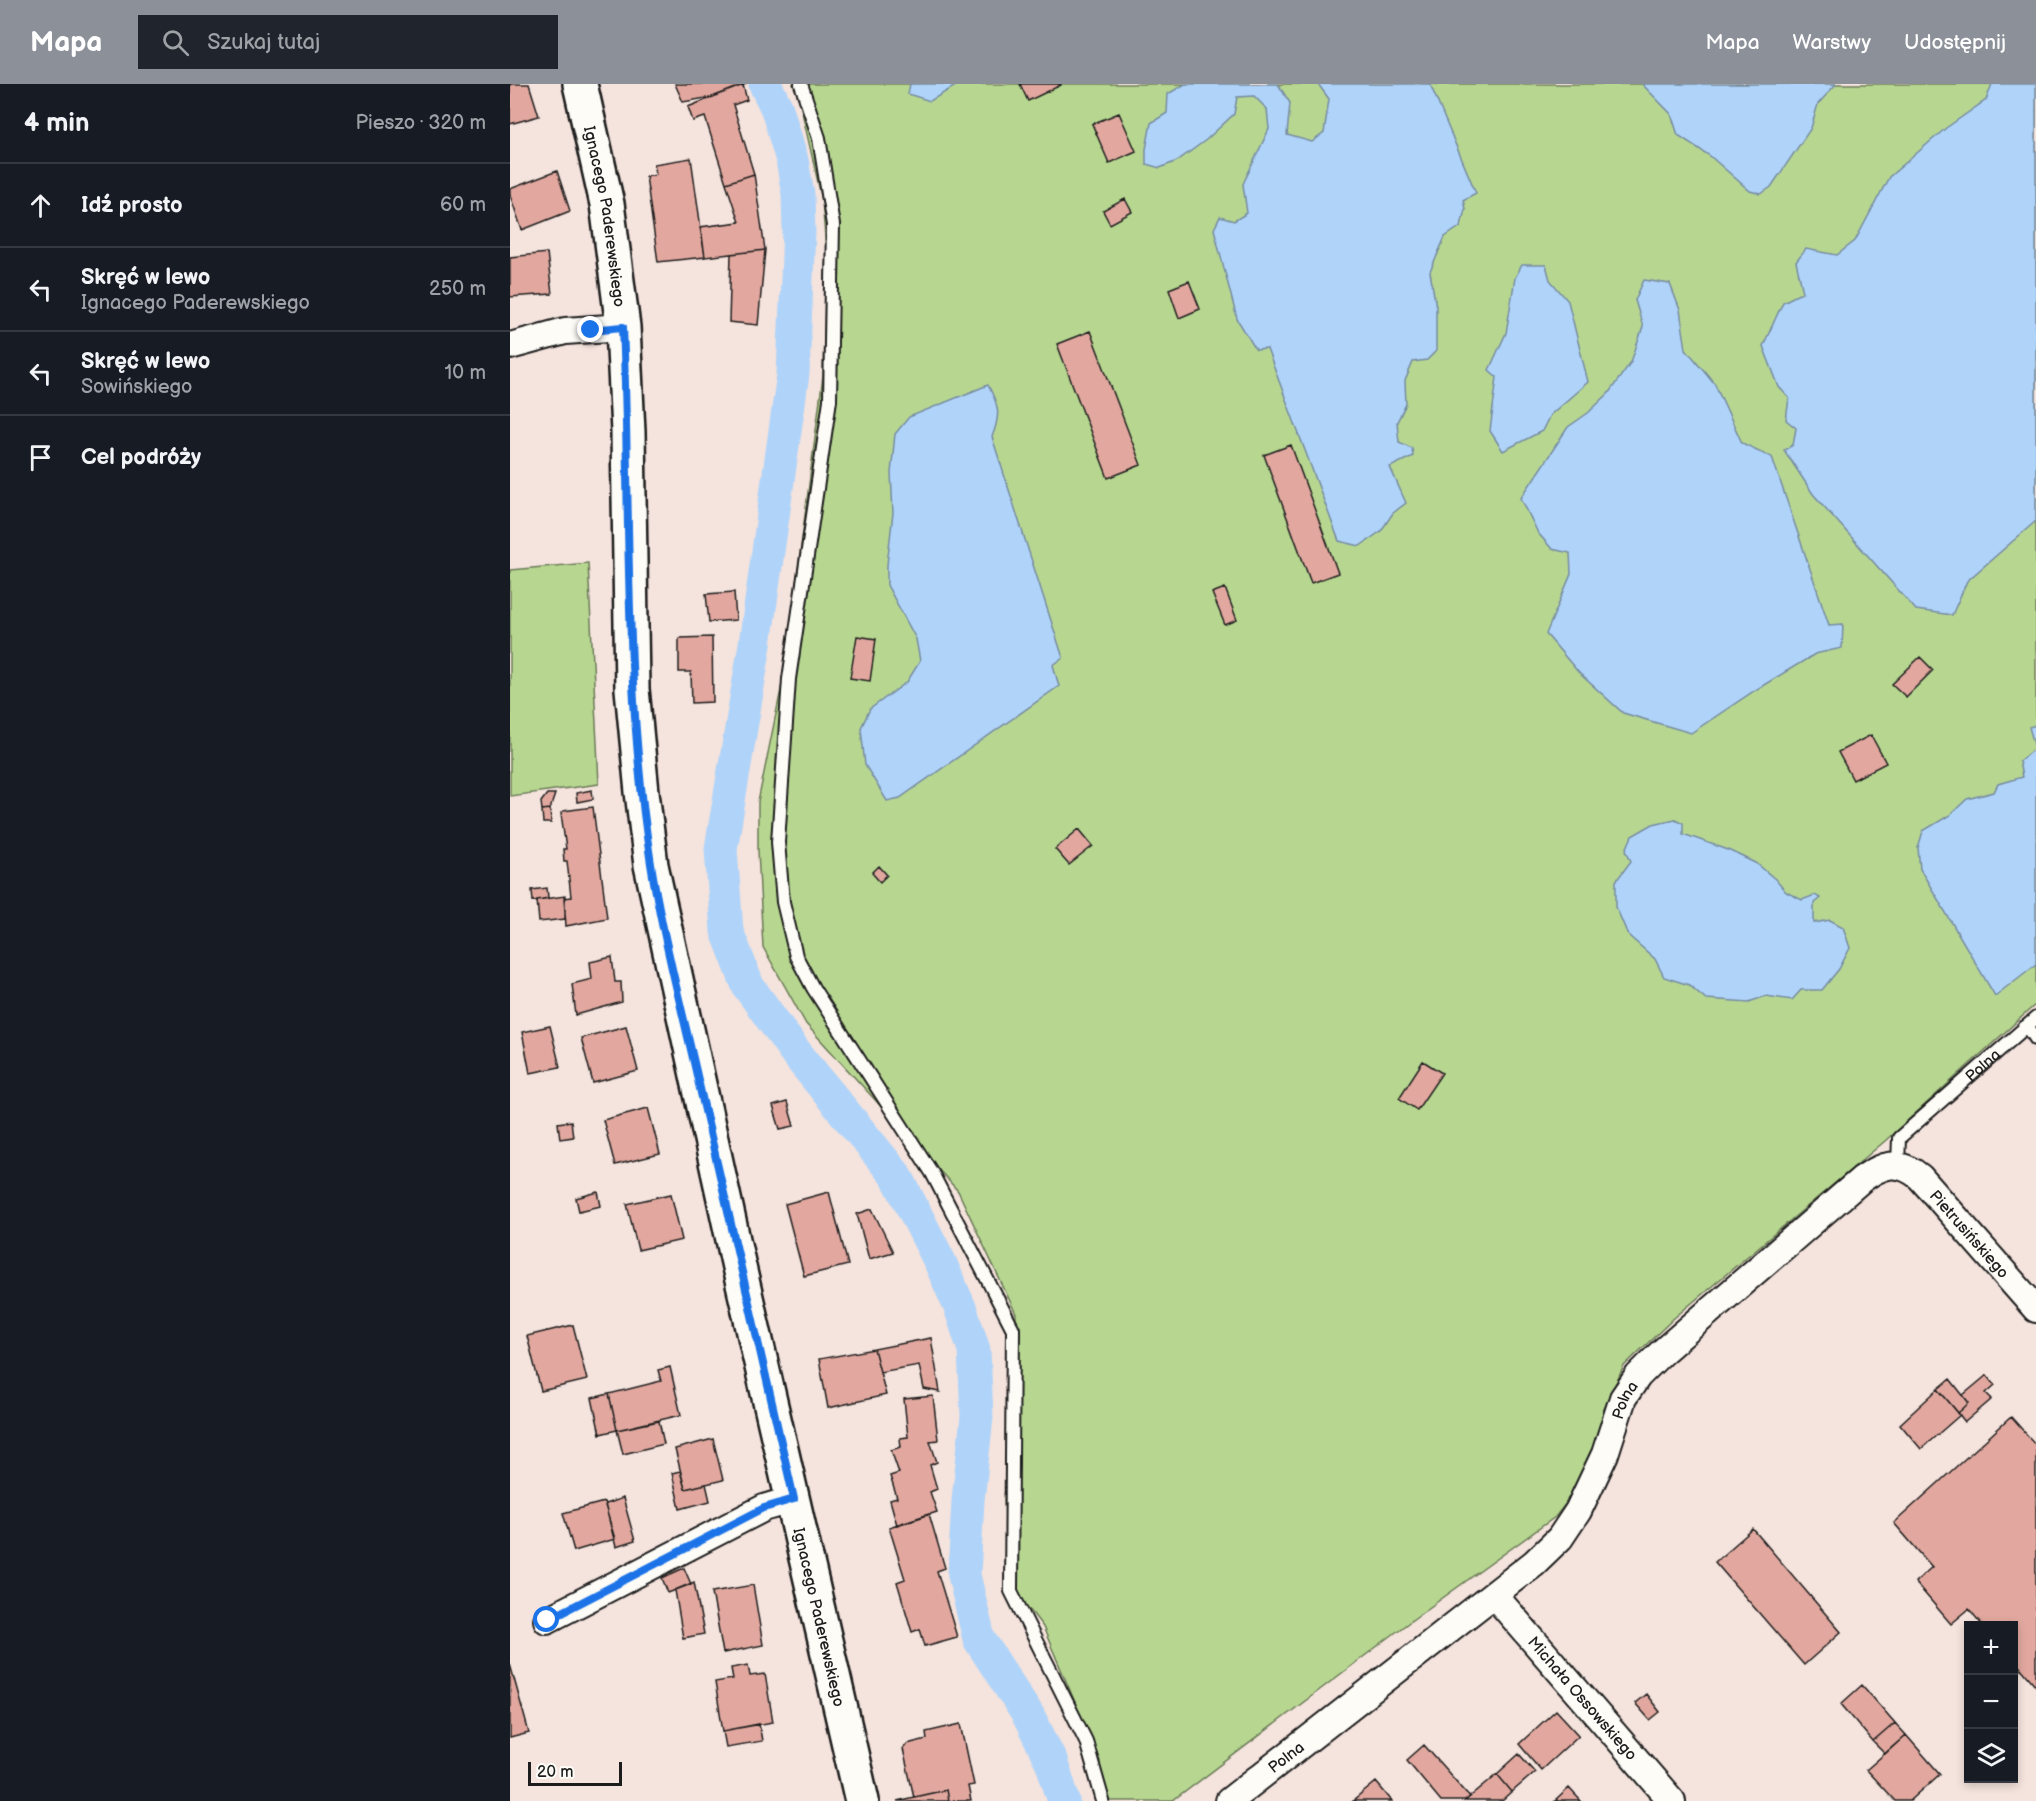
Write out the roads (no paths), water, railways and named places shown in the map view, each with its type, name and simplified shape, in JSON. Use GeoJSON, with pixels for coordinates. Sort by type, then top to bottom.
{"type":"FeatureCollection","features":[{"type":"Feature","properties":{"kind":"main road","name":"Ignacego Paderewskiego"},"geometry":{"type":"LineString","coordinates":[[580,84],[607,204],[623,327],[628,432],[632,689],[651,865],[734,1244],[862,1801]]}},
{"type":"Feature","properties":{"kind":"street"},"geometry":{"type":"LineString","coordinates":[[510,346],[565,331],[623,327]]}},
{"type":"Feature","properties":{"kind":"street","name":"Pietrusińskiego"},"geometry":{"type":"LineString","coordinates":[[1898,1165],[1909,1168],[1920,1177],[2036,1309]]}},
{"type":"Feature","properties":{"kind":"street","name":"Polna"},"geometry":{"type":"LineString","coordinates":[[1229,1801],[1534,1563],[1560,1538],[1578,1511],[1605,1454],[1623,1398],[1638,1376],[1661,1353],[1862,1179],[1875,1169],[1898,1165]]}},
{"type":"Feature","properties":{"kind":"street"},"geometry":{"type":"LineString","coordinates":[[547,1620],[764,1508],[794,1499]]}},
{"type":"Feature","properties":{"kind":"street","name":"Michała Ossowskiego"},"geometry":{"type":"LineString","coordinates":[[1494,1595],[1672,1801]]}},
{"type":"Feature","properties":{"kind":"lane"},"geometry":{"type":"LineString","coordinates":[[801,84],[819,138],[833,225],[830,400],[789,679],[778,842],[783,903],[796,956],[813,988],[932,1173],[1013,1329],[1011,1591],[1086,1742],[1103,1801]]}},
{"type":"Feature","properties":{"kind":"lane","name":"Polna"},"geometry":{"type":"LineString","coordinates":[[1898,1165],[1899,1138],[2036,1017]]}},
{"type":"Feature","properties":{"kind":"lane"},"geometry":{"type":"LineString","coordinates":[[2025,1027],[2036,1038]]}},
{"type":"Feature","properties":{"kind":"water"},"geometry":{"type":"Polygon","coordinates":[[[910,84],[959,84],[930,101],[908,94],[910,84]]]}},
{"type":"Feature","properties":{"kind":"water"},"geometry":{"type":"Polygon","coordinates":[[[1185,84],[1278,84],[1290,103],[1287,135],[1312,142],[1324,133],[1329,99],[1318,84],[1430,84],[1476,193],[1463,200],[1465,209],[1461,226],[1445,237],[1430,272],[1436,307],[1436,351],[1427,360],[1413,362],[1405,381],[1406,404],[1397,422],[1399,442],[1412,448],[1413,456],[1390,467],[1406,503],[1393,513],[1381,531],[1360,546],[1339,541],[1267,349],[1256,350],[1237,319],[1214,229],[1220,217],[1234,221],[1247,213],[1243,184],[1269,129],[1267,109],[1254,96],[1237,97],[1234,114],[1206,140],[1177,161],[1160,168],[1146,164],[1146,149],[1151,123],[1167,113],[1168,94],[1185,84]]]}},
{"type":"Feature","properties":{"kind":"water"},"geometry":{"type":"Polygon","coordinates":[[[1642,84],[1836,84],[1818,104],[1811,128],[1771,187],[1761,194],[1750,191],[1710,156],[1678,135],[1671,114],[1642,84]]]}},
{"type":"Feature","properties":{"kind":"water"},"geometry":{"type":"Polygon","coordinates":[[[1992,84],[2036,84],[2036,521],[1967,581],[1952,615],[1916,610],[1813,494],[1784,450],[1793,445],[1796,428],[1786,420],[1789,398],[1779,387],[1763,346],[1783,302],[1803,292],[1796,262],[1806,249],[1837,255],[1855,241],[1889,177],[1946,128],[1986,100],[1992,84]]]}},
{"type":"Feature","properties":{"kind":"water"},"geometry":{"type":"Polygon","coordinates":[[[1522,265],[1546,265],[1550,280],[1568,301],[1588,382],[1550,415],[1542,431],[1503,451],[1490,431],[1497,377],[1489,370],[1506,333],[1515,278],[1522,265]]]}},
{"type":"Feature","properties":{"kind":"water"},"geometry":{"type":"Polygon","coordinates":[[[1644,280],[1670,284],[1680,310],[1686,349],[1715,384],[1742,443],[1772,457],[1829,625],[1843,624],[1842,648],[1815,654],[1691,733],[1623,713],[1579,673],[1546,634],[1571,574],[1570,553],[1552,549],[1538,533],[1521,498],[1568,427],[1588,413],[1608,394],[1631,362],[1643,327],[1635,300],[1644,280]]]}},
{"type":"Feature","properties":{"kind":"water"},"geometry":{"type":"Polygon","coordinates":[[[988,385],[998,410],[992,437],[1063,658],[1053,665],[1059,686],[900,798],[887,801],[865,765],[861,728],[870,709],[907,682],[920,661],[916,639],[887,585],[893,513],[891,473],[895,434],[909,417],[988,385]]]}},
{"type":"Feature","properties":{"kind":"water"},"geometry":{"type":"Polygon","coordinates":[[[2036,725],[2036,964],[1995,996],[1920,869],[1918,848],[1923,831],[1950,815],[1967,799],[1994,792],[1998,784],[2022,777],[2019,761],[2035,748],[2029,727],[2036,725]]]}},
{"type":"Feature","properties":{"kind":"water"},"geometry":{"type":"Polygon","coordinates":[[[1675,819],[1683,823],[1683,834],[1731,851],[1756,863],[1786,892],[1802,900],[1815,895],[1820,898],[1814,903],[1814,923],[1830,920],[1843,927],[1850,948],[1839,969],[1822,990],[1801,990],[1792,1000],[1766,996],[1749,1002],[1706,999],[1689,985],[1664,977],[1655,959],[1628,935],[1616,907],[1616,881],[1631,861],[1626,850],[1632,836],[1653,824],[1675,819]]]}},
{"type":"Feature","properties":{"kind":"waterway"},"geometry":{"type":"LineString","coordinates":[[765,84],[777,109],[792,160],[798,194],[799,231],[793,374],[755,644],[721,849],[727,931],[748,986],[796,1053],[897,1177],[940,1262],[961,1310],[974,1350],[977,1417],[968,1500],[964,1575],[979,1639],[1028,1715],[1051,1761],[1064,1801]]}}]}
